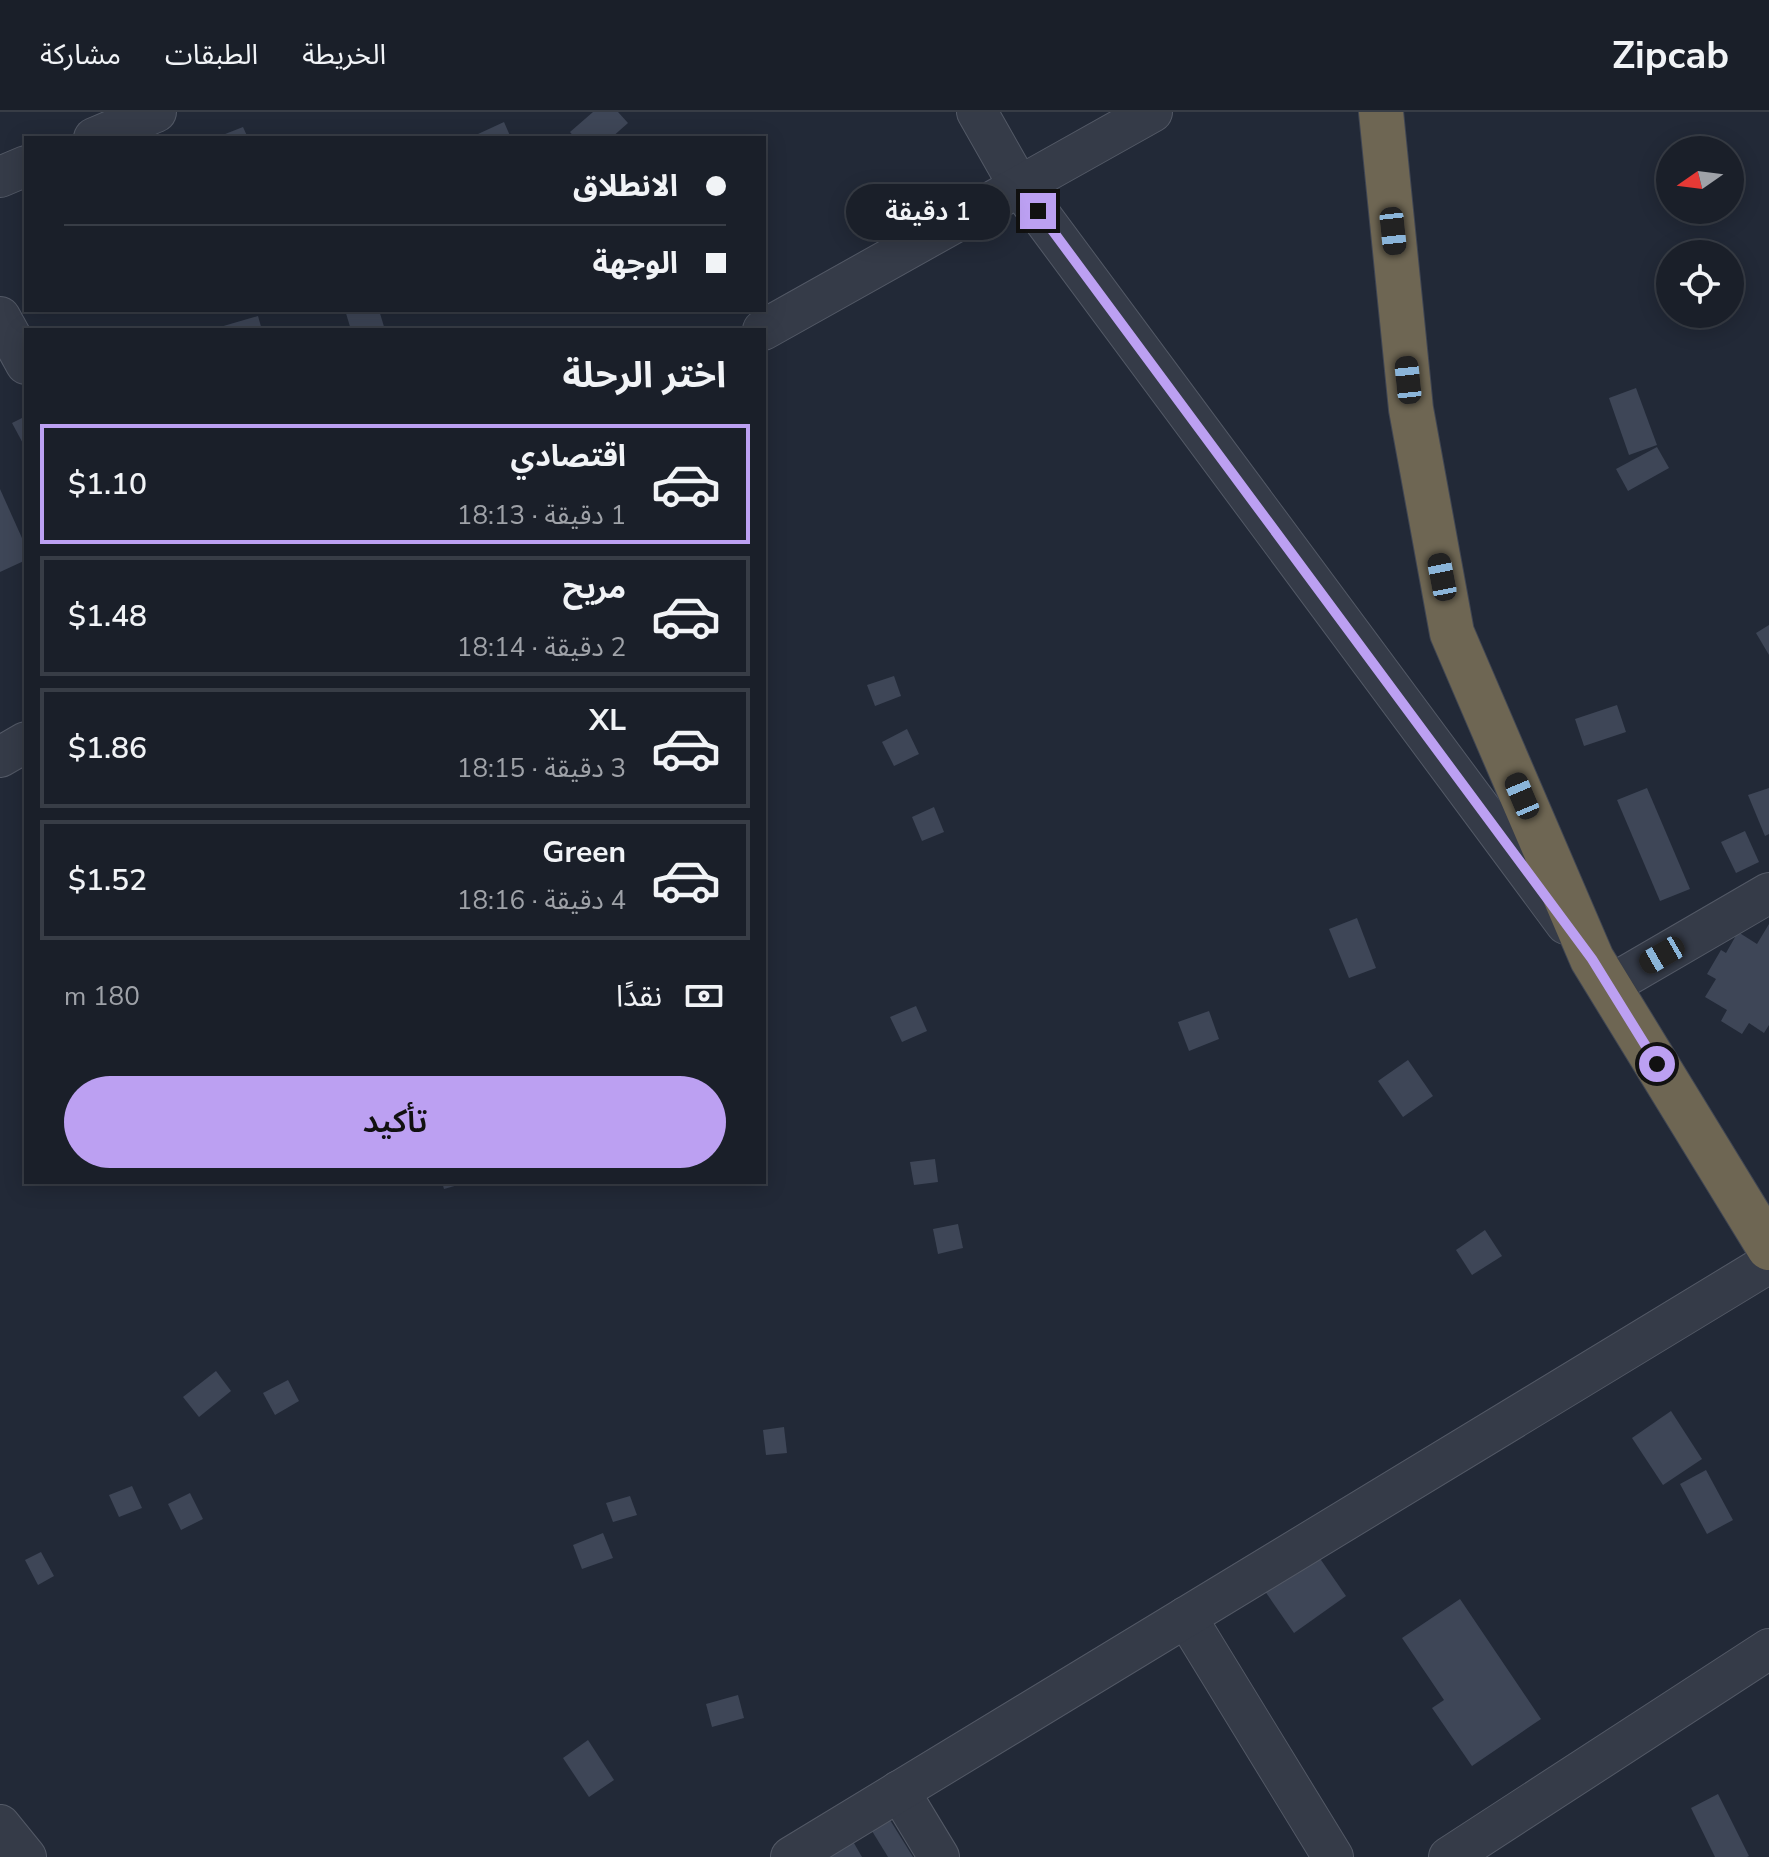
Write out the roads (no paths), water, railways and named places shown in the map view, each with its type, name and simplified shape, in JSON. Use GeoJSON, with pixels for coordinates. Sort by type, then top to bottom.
{"type":"FeatureCollection","features":[{"type":"Feature","properties":{"kind":"highway"},"geometry":{"type":"LineString","coordinates":[[1381,112],[1411,409],[1452,633],[1600,972],[1769,1248]]}},
{"type":"Feature","properties":{"kind":"street"},"geometry":{"type":"LineString","coordinates":[[99,136],[156,112]]}},
{"type":"Feature","properties":{"kind":"street"},"geometry":{"type":"LineString","coordinates":[[977,112],[1019,186],[1600,972],[1769,893]]}},
{"type":"Feature","properties":{"kind":"street"},"geometry":{"type":"LineString","coordinates":[[766,328],[1152,112]]}},
{"type":"Feature","properties":{"kind":"street"},"geometry":{"type":"LineString","coordinates":[[0,177],[24,167]]}},
{"type":"Feature","properties":{"kind":"street"},"geometry":{"type":"LineString","coordinates":[[0,317],[24,360]]}},
{"type":"Feature","properties":{"kind":"street"},"geometry":{"type":"LineString","coordinates":[[0,757],[24,743]]}},
{"type":"Feature","properties":{"kind":"street"},"geometry":{"type":"LineString","coordinates":[[791,1857],[1769,1263]]}},
{"type":"Feature","properties":{"kind":"street"},"geometry":{"type":"LineString","coordinates":[[1186,1617],[1333,1857]]}},
{"type":"Feature","properties":{"kind":"street"},"geometry":{"type":"LineString","coordinates":[[1449,1857],[1769,1649]]}},
{"type":"Feature","properties":{"kind":"street"},"geometry":{"type":"LineString","coordinates":[[899,1791],[939,1857]]}},
{"type":"Feature","properties":{"kind":"street"},"geometry":{"type":"LineString","coordinates":[[0,1825],[26,1857]]}}]}
